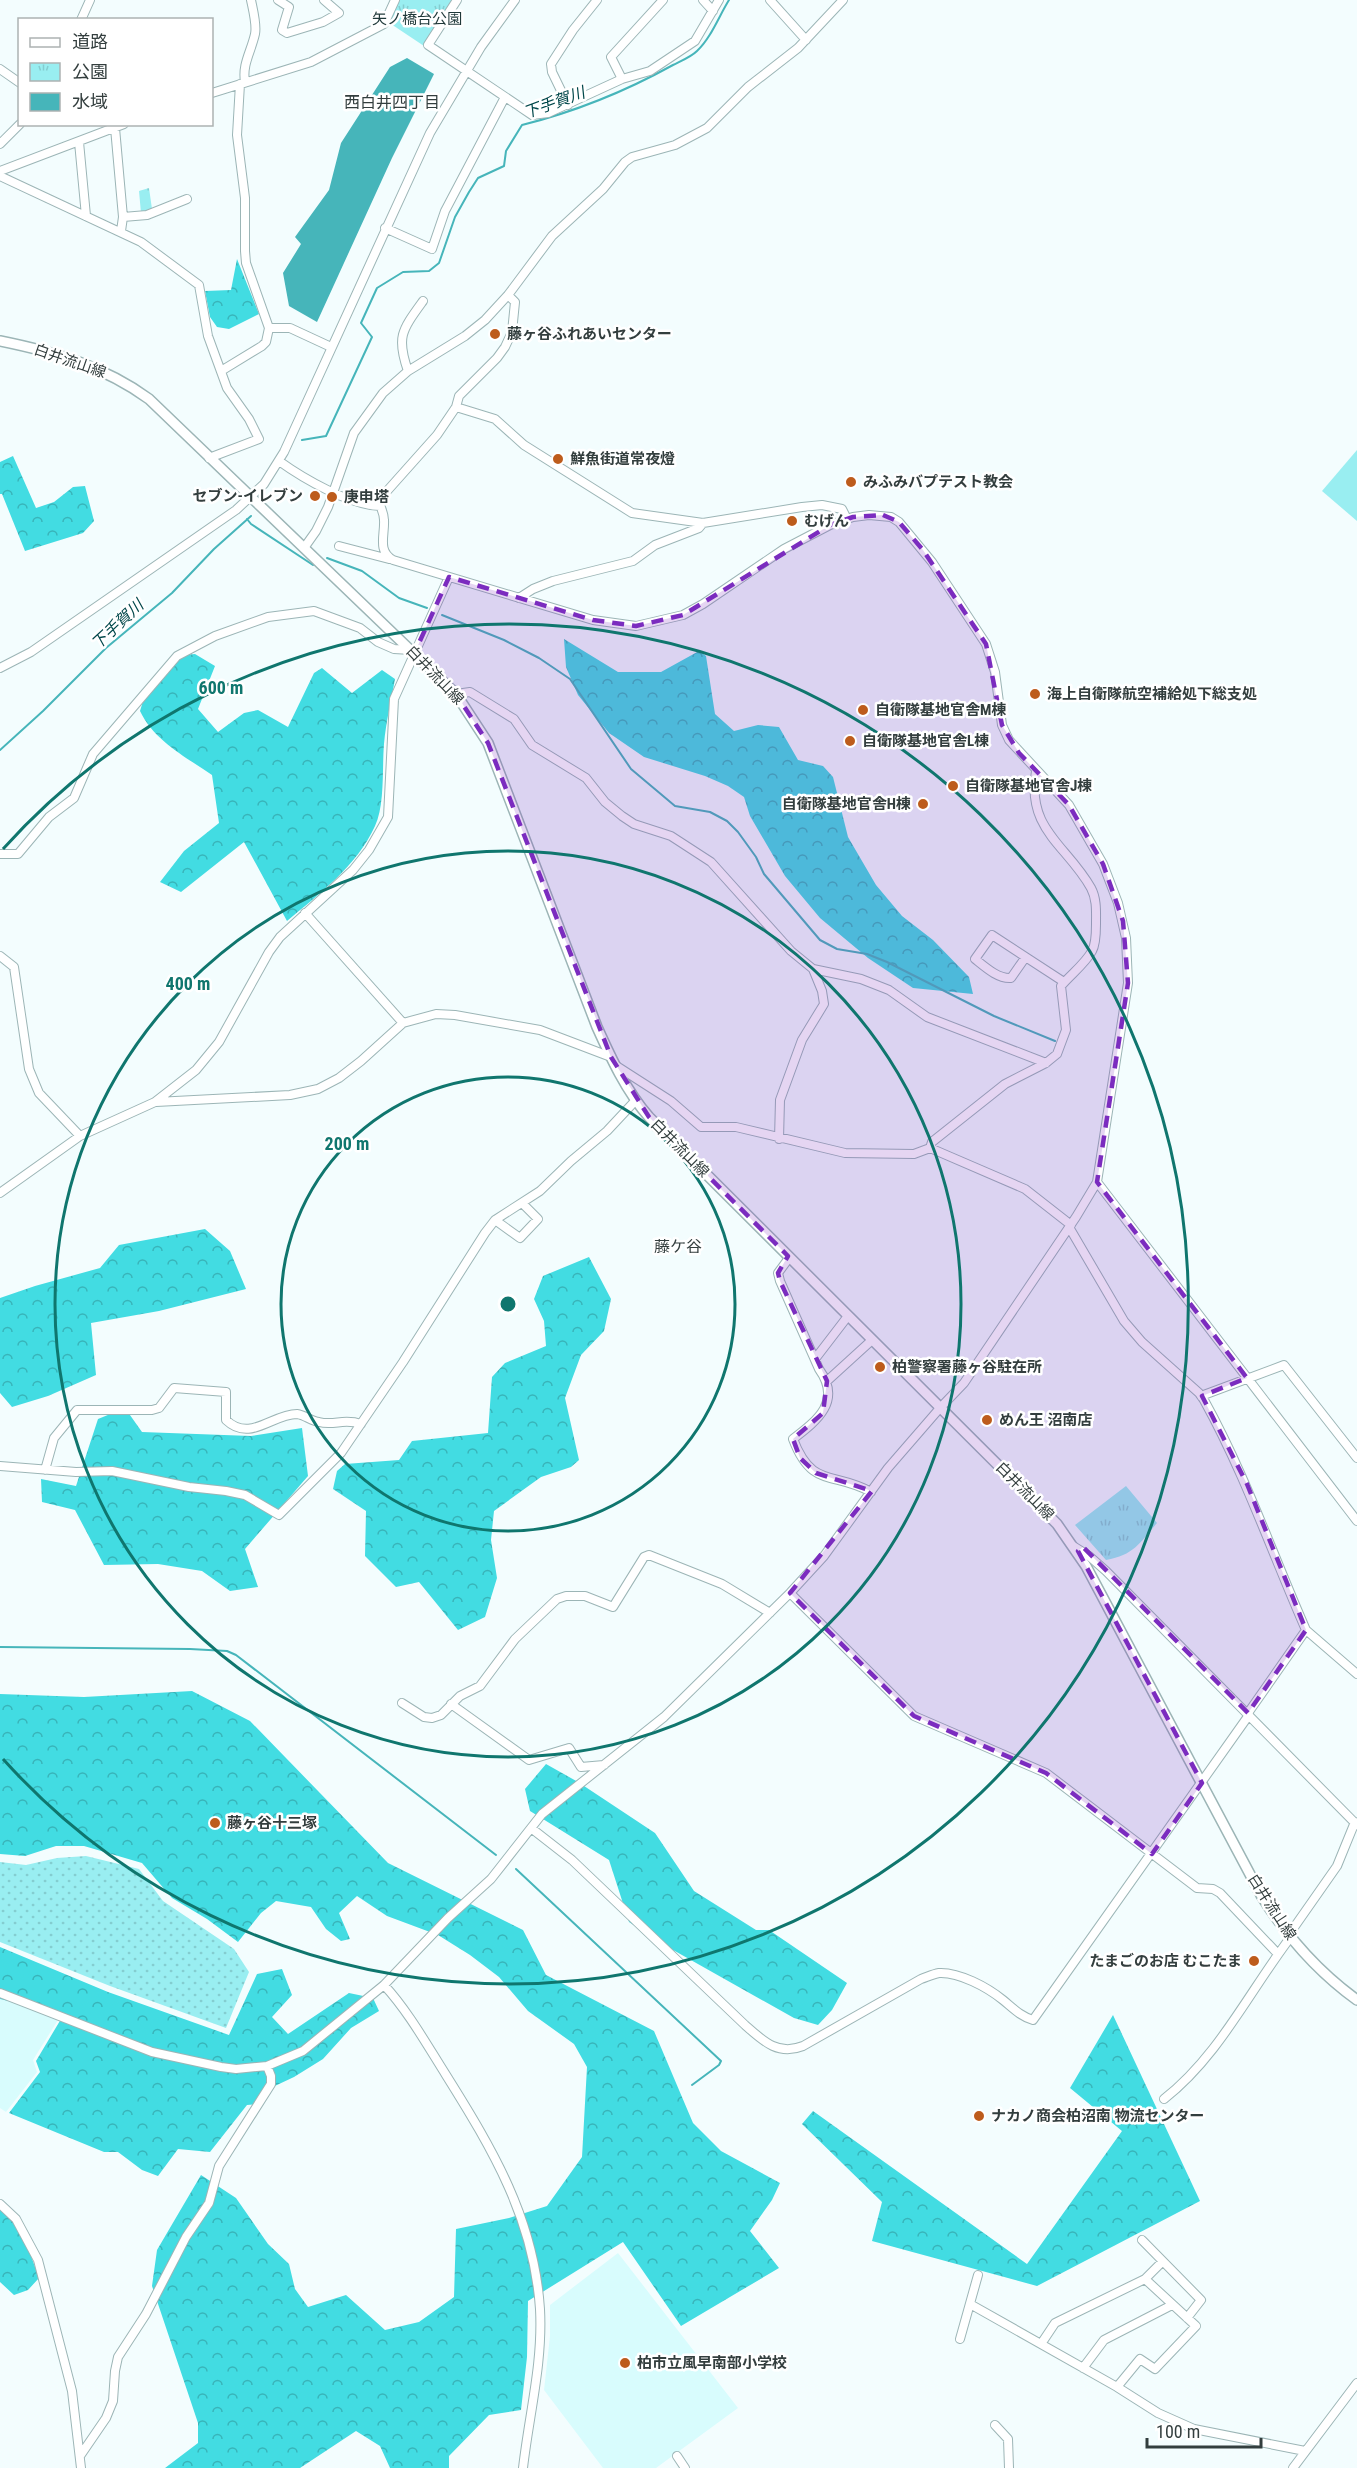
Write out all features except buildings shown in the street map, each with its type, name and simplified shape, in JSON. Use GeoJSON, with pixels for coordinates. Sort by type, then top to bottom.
{"type":"FeatureCollection","features":[{"type":"Feature","properties":{"kind":"main road","name":"白井流山線"},"geometry":{"type":"LineString","coordinates":[[0,341],[63,356],[118,378],[161,410],[456,694],[488,743],[590,1008],[613,1061],[636,1100],[649,1117],[1040,1507],[1073,1546],[1261,1895],[1289,1937],[1321,1971],[1357,2000]]}},
{"type":"Feature","properties":{"kind":"street"},"geometry":{"type":"LineString","coordinates":[[82,18],[90,0]]}},
{"type":"Feature","properties":{"kind":"street"},"geometry":{"type":"LineString","coordinates":[[221,371],[262,346],[266,342],[269,328],[246,263],[245,198],[237,135],[243,73],[256,32],[251,0]]}},
{"type":"Feature","properties":{"kind":"street"},"geometry":{"type":"LineString","coordinates":[[278,0],[291,3],[282,30],[287,33],[323,22],[339,13],[324,0]]}},
{"type":"Feature","properties":{"kind":"street"},"geometry":{"type":"LineString","coordinates":[[213,93],[311,62],[384,24],[395,0]]}},
{"type":"Feature","properties":{"kind":"street"},"geometry":{"type":"LineString","coordinates":[[457,0],[428,45],[505,98],[532,114],[539,115],[650,70],[695,40],[719,0]]}},
{"type":"Feature","properties":{"kind":"street"},"geometry":{"type":"LineString","coordinates":[[0,668],[31,652],[252,497],[279,461],[430,133],[465,71],[515,0]]}},
{"type":"Feature","properties":{"kind":"street"},"geometry":{"type":"LineString","coordinates":[[568,105],[552,72],[551,64],[573,30],[597,0]]}},
{"type":"Feature","properties":{"kind":"street"},"geometry":{"type":"LineString","coordinates":[[622,80],[611,57],[663,0]]}},
{"type":"Feature","properties":{"kind":"street"},"geometry":{"type":"LineString","coordinates":[[704,0],[713,10]]}},
{"type":"Feature","properties":{"kind":"street"},"geometry":{"type":"LineString","coordinates":[[770,0],[806,40]]}},
{"type":"Feature","properties":{"kind":"street"},"geometry":{"type":"LineString","coordinates":[[304,548],[322,520],[334,493],[347,448],[362,420],[383,393],[408,371],[475,328],[508,295],[552,236],[603,189],[625,162],[632,157],[675,146],[699,134],[748,87],[789,57],[843,0]]}},
{"type":"Feature","properties":{"kind":"street"},"geometry":{"type":"LineString","coordinates":[[0,69],[18,82]]}},
{"type":"Feature","properties":{"kind":"street"},"geometry":{"type":"LineString","coordinates":[[385,228],[432,249],[445,211],[505,98]]}},
{"type":"Feature","properties":{"kind":"street"},"geometry":{"type":"LineString","coordinates":[[0,144],[18,126]]}},
{"type":"Feature","properties":{"kind":"street"},"geometry":{"type":"LineString","coordinates":[[0,171],[120,126]]}},
{"type":"Feature","properties":{"kind":"street"},"geometry":{"type":"LineString","coordinates":[[115,128],[123,217],[121,231]]}},
{"type":"Feature","properties":{"kind":"street"},"geometry":{"type":"LineString","coordinates":[[79,142],[86,216]]}},
{"type":"Feature","properties":{"kind":"street"},"geometry":{"type":"LineString","coordinates":[[0,176],[121,231],[141,242],[199,285],[208,336],[227,388],[249,419],[259,439],[209,458]]}},
{"type":"Feature","properties":{"kind":"street"},"geometry":{"type":"LineString","coordinates":[[123,217],[147,215],[187,199]]}},
{"type":"Feature","properties":{"kind":"street"},"geometry":{"type":"LineString","coordinates":[[393,561],[382,545],[385,522],[384,511],[379,500],[427,448],[456,407],[459,396],[497,358],[512,332],[515,319],[515,302],[508,295]]}},
{"type":"Feature","properties":{"kind":"street"},"geometry":{"type":"LineString","coordinates":[[408,371],[400,350],[404,327],[423,302]]}},
{"type":"Feature","properties":{"kind":"street"},"geometry":{"type":"LineString","coordinates":[[269,328],[290,328],[331,347]]}},
{"type":"Feature","properties":{"kind":"street"},"geometry":{"type":"LineString","coordinates":[[456,407],[495,418],[524,445],[632,513],[703,523],[784,509],[822,506],[842,509],[850,518]]}},
{"type":"Feature","properties":{"kind":"street"},"geometry":{"type":"LineString","coordinates":[[279,461],[334,493],[380,506]]}},
{"type":"Feature","properties":{"kind":"street"},"geometry":{"type":"LineString","coordinates":[[0,1993],[152,2052],[236,2069],[267,2066],[303,2051],[384,1985],[448,1918],[482,1889],[542,1814],[672,1710],[824,1556],[871,1492],[940,1408],[964,1383],[1097,1182],[1126,1000],[1128,971],[1126,938],[1118,903],[1103,864],[1069,805],[1009,740],[1002,725],[990,652],[932,562],[895,519],[883,515],[850,518],[812,533],[783,549],[683,615],[636,626],[593,620],[339,546]]}},
{"type":"Feature","properties":{"kind":"street"},"geometry":{"type":"LineString","coordinates":[[519,598],[553,581],[633,561],[655,545],[699,528],[703,523]]}},
{"type":"Feature","properties":{"kind":"street"},"geometry":{"type":"LineString","coordinates":[[0,1193],[80,1136],[155,1102],[196,1070],[219,1042],[269,952],[280,937],[353,870],[380,834],[388,817],[394,699],[413,652],[449,577]]}},
{"type":"Feature","properties":{"kind":"street"},"geometry":{"type":"LineString","coordinates":[[0,854],[18,854],[26,847],[49,817],[74,798],[93,754],[177,656],[215,636],[268,617],[314,611],[360,628],[378,642],[394,649],[413,652]]}},
{"type":"Feature","properties":{"kind":"street"},"geometry":{"type":"LineString","coordinates":[[456,694],[470,692],[514,719],[532,745],[586,778],[605,802],[622,816],[634,824],[671,836],[711,862],[791,951],[813,969],[861,979],[889,990],[927,1017],[1046,1063]]}},
{"type":"Feature","properties":{"kind":"street"},"geometry":{"type":"LineString","coordinates":[[930,1148],[932,1142],[1005,1084],[1046,1063],[1057,1054],[1066,1029],[1061,986],[1092,951],[1096,933],[1096,905],[1092,889],[1057,846],[1035,804],[1033,787],[1036,771]]}},
{"type":"Feature","properties":{"kind":"street"},"geometry":{"type":"LineString","coordinates":[[304,913],[403,1023]]}},
{"type":"Feature","properties":{"kind":"street"},"geometry":{"type":"LineString","coordinates":[[1025,958],[1011,978],[996,974],[975,959],[992,935],[1064,982]]}},
{"type":"Feature","properties":{"kind":"street"},"geometry":{"type":"LineString","coordinates":[[0,956],[14,967],[29,1070],[39,1093],[80,1136]]}},
{"type":"Feature","properties":{"kind":"street"},"geometry":{"type":"LineString","coordinates":[[779,1139],[780,1100],[802,1040],[824,1004],[822,991],[813,969]]}},
{"type":"Feature","properties":{"kind":"street"},"geometry":{"type":"LineString","coordinates":[[155,1102],[172,1103],[290,1095],[318,1089],[339,1078],[361,1061],[403,1023],[436,1014],[455,1014],[540,1030],[613,1061],[671,1101],[701,1127],[736,1127],[845,1153],[914,1154],[930,1148],[1025,1189],[1070,1226],[1124,1321],[1142,1342],[1201,1396],[1247,1484],[1278,1566],[1306,1630],[1357,1674]]}},
{"type":"Feature","properties":{"kind":"street"},"geometry":{"type":"LineString","coordinates":[[0,1466],[45,1470],[112,1471],[189,1487],[226,1491],[245,1495],[279,1515],[335,1459],[361,1424],[484,1233],[495,1220],[540,1191],[607,1131],[636,1100]]}},
{"type":"Feature","properties":{"kind":"street"},"geometry":{"type":"LineString","coordinates":[[1097,1182],[1357,1521]]}},
{"type":"Feature","properties":{"kind":"street"},"geometry":{"type":"LineString","coordinates":[[495,1220],[520,1238],[538,1219],[522,1203]]}},
{"type":"Feature","properties":{"kind":"street"},"geometry":{"type":"LineString","coordinates":[[789,1258],[778,1273],[780,1281],[814,1359],[827,1381],[827,1402],[823,1413],[793,1439],[796,1449],[800,1458],[816,1473],[871,1492]]}},
{"type":"Feature","properties":{"kind":"street"},"geometry":{"type":"LineString","coordinates":[[814,1359],[848,1316]]}},
{"type":"Feature","properties":{"kind":"street"},"geometry":{"type":"LineString","coordinates":[[827,1381],[872,1340]]}},
{"type":"Feature","properties":{"kind":"street"},"geometry":{"type":"LineString","coordinates":[[1201,1396],[1284,1365],[1357,1458]]}},
{"type":"Feature","properties":{"kind":"street"},"geometry":{"type":"LineString","coordinates":[[45,1470],[54,1438],[78,1410],[152,1410],[159,1408],[174,1388],[226,1392],[226,1420],[230,1424],[251,1430],[289,1415],[298,1414],[319,1422],[350,1420],[361,1424]]}},
{"type":"Feature","properties":{"kind":"street"},"geometry":{"type":"LineString","coordinates":[[1073,1546],[1106,1570],[1356,1823],[1337,1866],[1278,1954],[1202,2062],[1183,2084],[1164,2099]]}},
{"type":"Feature","properties":{"kind":"street"},"geometry":{"type":"LineString","coordinates":[[402,1703],[424,1717],[432,1718],[441,1714],[459,1696],[480,1686],[515,1640],[557,1599],[566,1596],[585,1596],[614,1607],[644,1557],[649,1555],[722,1584],[770,1613]]}},
{"type":"Feature","properties":{"kind":"street"},"geometry":{"type":"LineString","coordinates":[[790,1593],[914,1716],[1046,1773],[1197,1887],[1213,1889],[1220,1893],[1278,1954]]}},
{"type":"Feature","properties":{"kind":"street"},"geometry":{"type":"LineString","coordinates":[[531,1828],[573,1860],[766,2043],[785,2051],[792,2050],[849,2021],[921,1978],[938,1973],[963,1978],[1000,1998],[1022,2017],[1033,2020],[1202,1783],[1306,1630]]}},
{"type":"Feature","properties":{"kind":"street"},"geometry":{"type":"LineString","coordinates":[[451,1704],[529,1760],[569,1748],[581,1767],[605,1764]]}},
{"type":"Feature","properties":{"kind":"street"},"geometry":{"type":"LineString","coordinates":[[384,1985],[431,2051],[484,2135],[502,2168],[528,2236],[537,2275],[540,2311],[539,2356],[523,2468]]}},
{"type":"Feature","properties":{"kind":"street"},"geometry":{"type":"LineString","coordinates":[[80,2456],[106,2418],[113,2401],[118,2357],[146,2314],[186,2237],[208,2203],[219,2166],[270,2084],[271,2076],[267,2066]]}},
{"type":"Feature","properties":{"kind":"street"},"geometry":{"type":"LineString","coordinates":[[0,2204],[16,2219],[38,2260],[72,2391],[81,2468]]}},
{"type":"Feature","properties":{"kind":"street"},"geometry":{"type":"LineString","coordinates":[[1142,2240],[1201,2300],[1186,2318]]}},
{"type":"Feature","properties":{"kind":"street"},"geometry":{"type":"LineString","coordinates":[[1041,2344],[1055,2323],[1144,2279],[1162,2262]]}},
{"type":"Feature","properties":{"kind":"street"},"geometry":{"type":"LineString","coordinates":[[960,2339],[978,2275]]}},
{"type":"Feature","properties":{"kind":"street"},"geometry":{"type":"LineString","coordinates":[[1117,2387],[1140,2359],[1155,2368],[1196,2326],[1144,2279]]}},
{"type":"Feature","properties":{"kind":"street"},"geometry":{"type":"LineString","coordinates":[[970,2304],[1117,2387],[1158,2413],[1194,2429],[1305,2451]]}},
{"type":"Feature","properties":{"kind":"street"},"geometry":{"type":"LineString","coordinates":[[1083,2368],[1104,2340],[1172,2305]]}},
{"type":"Feature","properties":{"kind":"street"},"geometry":{"type":"LineString","coordinates":[[1293,2468],[1356,2387]]}},
{"type":"Feature","properties":{"kind":"street"},"geometry":{"type":"LineString","coordinates":[[995,2425],[1008,2439],[1009,2468]]}},
{"type":"Feature","properties":{"kind":"street"},"geometry":{"type":"LineString","coordinates":[[677,2456],[685,2468]]}},
{"type":"Feature","properties":{"kind":"highlighted area"},"geometry":{"type":"Polygon","coordinates":[[[883,515],[899,522],[923,550],[986,644],[1002,725],[1019,753],[1069,805],[1103,864],[1123,921],[1128,983],[1097,1182],[1247,1378],[1202,1396],[1247,1484],[1306,1630],[1248,1713],[1083,1547],[1078,1551],[1202,1783],[1152,1854],[1046,1773],[914,1716],[790,1593],[872,1491],[816,1473],[800,1458],[793,1439],[823,1413],[827,1381],[780,1281],[778,1273],[788,1256],[649,1117],[611,1057],[488,743],[456,694],[414,654],[449,577],[593,620],[636,626],[683,615],[830,525],[853,517],[883,515]]]}},
{"type":"Feature","properties":{"kind":"shaded area"},"geometry":{"type":"Polygon","coordinates":[[[0,1996],[58,2020],[33,2060],[37,2072],[6,2112],[0,2108],[0,1996]]]}},
{"type":"Feature","properties":{"kind":"shaded area","name":"柏市立風早南部小学校"},"geometry":{"type":"Polygon","coordinates":[[[618,2253],[738,2408],[656,2468],[603,2468],[544,2390],[550,2336],[550,2305],[618,2253]]]}},
{"type":"Feature","properties":{"kind":"green space","name":"矢ノ橋台公園"},"geometry":{"type":"Polygon","coordinates":[[[400,0],[455,0],[424,46],[388,22],[400,0]]]}},
{"type":"Feature","properties":{"kind":"green space"},"geometry":{"type":"Polygon","coordinates":[[[149,188],[152,209],[141,213],[139,191],[149,188]]]}},
{"type":"Feature","properties":{"kind":"green space"},"geometry":{"type":"Polygon","coordinates":[[[237,259],[259,314],[229,329],[217,327],[210,317],[205,291],[231,290],[237,259]]]}},
{"type":"Feature","properties":{"kind":"green space"},"geometry":{"type":"Polygon","coordinates":[[[1357,450],[1357,521],[1322,491],[1357,450]]]}},
{"type":"Feature","properties":{"kind":"green space"},"geometry":{"type":"Polygon","coordinates":[[[13,456],[36,508],[54,502],[73,487],[85,486],[94,521],[83,533],[25,551],[2,494],[0,494],[0,462],[13,456]]]}},
{"type":"Feature","properties":{"kind":"green space"},"geometry":{"type":"Polygon","coordinates":[[[564,639],[618,672],[661,672],[699,651],[706,656],[715,714],[734,731],[758,725],[779,727],[798,760],[823,766],[833,777],[848,837],[876,885],[902,916],[933,940],[969,977],[973,994],[913,988],[868,958],[820,918],[785,876],[750,816],[744,797],[728,786],[705,776],[644,757],[609,733],[578,695],[566,667],[564,639]]]}},
{"type":"Feature","properties":{"kind":"green space"},"geometry":{"type":"Polygon","coordinates":[[[195,654],[215,666],[198,709],[218,732],[244,713],[258,710],[288,727],[314,673],[322,668],[352,693],[382,670],[395,679],[385,736],[380,808],[375,826],[348,867],[287,921],[244,842],[181,892],[160,882],[184,851],[219,823],[212,775],[162,740],[146,722],[140,711],[148,685],[172,656],[195,654]]]}},
{"type":"Feature","properties":{"kind":"green space"},"geometry":{"type":"Polygon","coordinates":[[[205,1229],[230,1251],[246,1289],[159,1311],[91,1323],[96,1375],[48,1396],[12,1407],[0,1393],[0,1298],[100,1268],[119,1245],[205,1229]]]}},
{"type":"Feature","properties":{"kind":"green space"},"geometry":{"type":"Polygon","coordinates":[[[589,1257],[611,1299],[604,1331],[581,1355],[565,1398],[579,1460],[571,1467],[541,1477],[494,1511],[491,1540],[497,1578],[485,1617],[458,1630],[419,1582],[396,1587],[365,1556],[366,1511],[333,1489],[337,1471],[345,1464],[399,1460],[412,1441],[488,1433],[492,1377],[505,1363],[546,1346],[544,1321],[534,1299],[543,1276],[589,1257]]]}},
{"type":"Feature","properties":{"kind":"green space"},"geometry":{"type":"Polygon","coordinates":[[[125,1408],[142,1432],[251,1436],[302,1428],[308,1476],[245,1549],[258,1587],[230,1591],[202,1571],[158,1564],[104,1565],[75,1510],[42,1502],[41,1479],[76,1486],[98,1419],[125,1408]]]}},
{"type":"Feature","properties":{"kind":"green space"},"geometry":{"type":"Polygon","coordinates":[[[1126,1486],[1157,1523],[1130,1551],[1106,1560],[1075,1525],[1126,1486]]]}},
{"type":"Feature","properties":{"kind":"green space"},"geometry":{"type":"Polygon","coordinates":[[[192,1691],[250,1721],[388,1863],[523,1930],[546,1975],[654,2031],[693,2123],[721,2151],[780,2183],[772,2200],[750,2231],[779,2268],[681,2326],[623,2242],[528,2301],[527,2357],[521,2410],[489,2415],[449,2456],[449,2468],[390,2468],[380,2446],[356,2431],[300,2468],[165,2468],[198,2443],[198,2423],[152,2286],[157,2250],[201,2175],[236,2198],[268,2244],[289,2264],[295,2289],[308,2307],[346,2295],[385,2330],[419,2322],[454,2297],[456,2229],[509,2218],[547,2206],[582,2157],[587,2067],[574,2044],[528,2011],[499,1977],[470,1955],[438,1935],[387,1916],[357,1896],[339,1913],[350,1939],[341,1941],[326,1929],[311,1907],[276,1901],[261,1913],[238,1942],[207,1919],[172,1898],[142,1863],[84,1846],[56,1846],[25,1856],[0,1854],[0,1694],[84,1697],[192,1691]]]}},
{"type":"Feature","properties":{"kind":"green space"},"geometry":{"type":"Polygon","coordinates":[[[546,1764],[578,1782],[655,1833],[694,1891],[756,1930],[769,1930],[847,1983],[832,2010],[818,2025],[794,2018],[666,1946],[629,1922],[609,1860],[530,1811],[525,1789],[546,1764]]]}},
{"type":"Feature","properties":{"kind":"green space"},"geometry":{"type":"Polygon","coordinates":[[[86,1856],[139,1869],[163,1901],[234,1949],[249,1972],[226,2028],[110,1986],[0,1942],[0,1862],[26,1865],[57,1858],[86,1856]]]}},
{"type":"Feature","properties":{"kind":"green space"},"geometry":{"type":"Polygon","coordinates":[[[0,1947],[108,1992],[229,2035],[257,1974],[282,1969],[292,1995],[272,2017],[288,2034],[349,1993],[373,1998],[379,2011],[351,2028],[323,2059],[294,2077],[262,2092],[258,2104],[247,2105],[210,2152],[178,2149],[158,2176],[142,2170],[118,2152],[104,2152],[9,2113],[40,2072],[36,2061],[64,2014],[0,1999],[0,1947]]]}},
{"type":"Feature","properties":{"kind":"green space"},"geometry":{"type":"Polygon","coordinates":[[[1113,2015],[1200,2201],[1037,2286],[872,2241],[882,2202],[802,2124],[813,2111],[1027,2264],[1122,2131],[1070,2088],[1113,2015]]]}},
{"type":"Feature","properties":{"kind":"green space"},"geometry":{"type":"Polygon","coordinates":[[[0,2209],[20,2231],[39,2278],[28,2290],[14,2295],[0,2282],[0,2209]]]}},
{"type":"Feature","properties":{"kind":"water"},"geometry":{"type":"Polygon","coordinates":[[[407,58],[434,74],[392,158],[317,322],[289,306],[283,273],[301,244],[295,237],[329,190],[341,143],[390,67],[407,58]]]}},
{"type":"Feature","properties":{"kind":"waterway","name":"下手賀川"},"geometry":{"type":"LineString","coordinates":[[302,440],[326,436],[372,337],[361,323],[377,288],[403,272],[429,271],[439,263],[455,217],[469,192],[478,178],[504,166],[506,151],[522,125],[599,100],[637,84],[689,57],[706,40],[729,0]]}},
{"type":"Feature","properties":{"kind":"waterway","name":"下手賀川"},"geometry":{"type":"LineString","coordinates":[[0,750],[106,648],[172,593],[214,549],[251,516]]}},
{"type":"Feature","properties":{"kind":"waterway"},"geometry":{"type":"LineString","coordinates":[[247,519],[251,524],[313,565]]}},
{"type":"Feature","properties":{"kind":"waterway"},"geometry":{"type":"LineString","coordinates":[[327,558],[362,571],[399,598],[427,608]]}},
{"type":"Feature","properties":{"kind":"waterway"},"geometry":{"type":"LineString","coordinates":[[442,615],[504,640],[539,658],[570,679],[631,769],[675,806],[710,812],[727,821],[756,857],[764,874],[820,940],[837,949],[867,954],[887,962],[994,1016],[1055,1041]]}},
{"type":"Feature","properties":{"kind":"waterway"},"geometry":{"type":"LineString","coordinates":[[0,1647],[227,1651],[236,1655],[496,1855]]}},
{"type":"Feature","properties":{"kind":"waterway"},"geometry":{"type":"LineString","coordinates":[[516,1869],[721,2061],[719,2065],[692,2085]]}},
{"type":"Feature","properties":{"kind":"place","name":"藤ヶ谷ふれあいセンター"},"geometry":{"type":"Point","coordinates":[495,334]}},
{"type":"Feature","properties":{"kind":"place","name":"鮮魚街道常夜燈"},"geometry":{"type":"Point","coordinates":[558,459]}},
{"type":"Feature","properties":{"kind":"place","name":"みふみバプテスト教会"},"geometry":{"type":"Point","coordinates":[851,482]}},
{"type":"Feature","properties":{"kind":"place","name":"セブン-イレブン"},"geometry":{"type":"Point","coordinates":[315,496]}},
{"type":"Feature","properties":{"kind":"place","name":"庚申塔"},"geometry":{"type":"Point","coordinates":[332,497]}},
{"type":"Feature","properties":{"kind":"place","name":"むげん"},"geometry":{"type":"Point","coordinates":[792,521]}},
{"type":"Feature","properties":{"kind":"place","name":"海上自衛隊航空補給処下総支処"},"geometry":{"type":"Point","coordinates":[1035,694]}},
{"type":"Feature","properties":{"kind":"place","name":"自衛隊基地官舎M棟"},"geometry":{"type":"Point","coordinates":[863,710]}},
{"type":"Feature","properties":{"kind":"place","name":"自衛隊基地官舎L棟"},"geometry":{"type":"Point","coordinates":[850,741]}},
{"type":"Feature","properties":{"kind":"place","name":"自衛隊基地官舎J棟"},"geometry":{"type":"Point","coordinates":[953,786]}},
{"type":"Feature","properties":{"kind":"place","name":"自衛隊基地官舎H棟"},"geometry":{"type":"Point","coordinates":[923,804]}},
{"type":"Feature","properties":{"kind":"place","name":"柏警察署藤ヶ谷駐在所"},"geometry":{"type":"Point","coordinates":[880,1367]}},
{"type":"Feature","properties":{"kind":"place","name":"めん王 沼南店"},"geometry":{"type":"Point","coordinates":[987,1420]}},
{"type":"Feature","properties":{"kind":"place","name":"藤ヶ谷十三塚"},"geometry":{"type":"Point","coordinates":[215,1823]}},
{"type":"Feature","properties":{"kind":"place","name":"たまごのお店 むこたま"},"geometry":{"type":"Point","coordinates":[1254,1961]}},
{"type":"Feature","properties":{"kind":"place","name":"ナカノ商会柏沼南 物流センター"},"geometry":{"type":"Point","coordinates":[979,2116]}},
{"type":"Feature","properties":{"kind":"place","name":"柏市立風早南部小学校"},"geometry":{"type":"Point","coordinates":[625,2363]}},
{"type":"Feature","properties":{"kind":"district","name":"西白井四丁目"},"geometry":{"type":"Point","coordinates":[392,102]}},
{"type":"Feature","properties":{"kind":"district","name":"藤ケ谷"},"geometry":{"type":"Point","coordinates":[678,1246]}}]}
